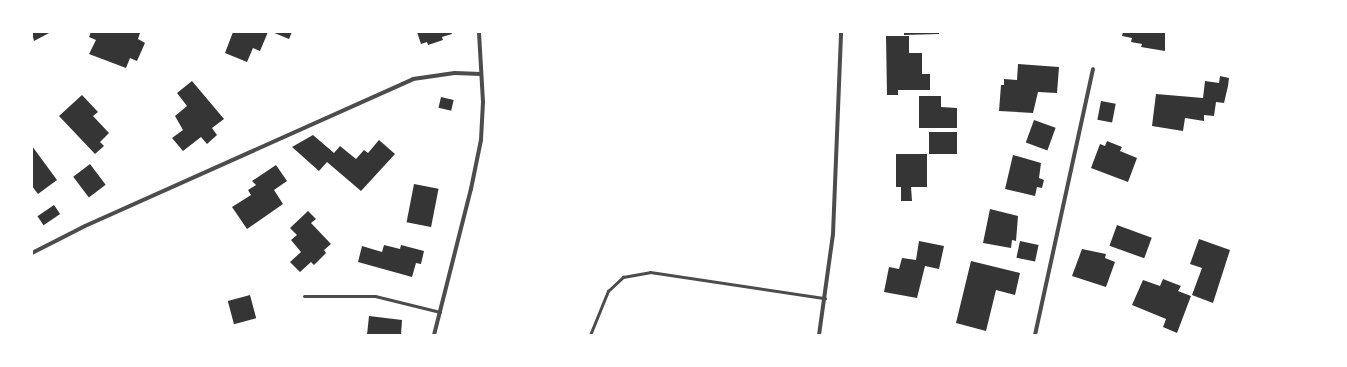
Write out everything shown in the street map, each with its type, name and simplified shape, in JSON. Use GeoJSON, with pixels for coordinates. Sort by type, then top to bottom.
{"type":"FeatureCollection","features":[{"type":"Feature","properties":{"kind":"street"},"geometry":{"type":"LineString","coordinates":[[434,335],[471,189],[480,140],[483,102],[479,32]]}},
{"type":"Feature","properties":{"kind":"street"},"geometry":{"type":"LineString","coordinates":[[819,335],[826,298],[833,234],[841,32]]}},
{"type":"Feature","properties":{"kind":"street"},"geometry":{"type":"LineString","coordinates":[[1035,335],[1093,69]]}},
{"type":"Feature","properties":{"kind":"street"},"geometry":{"type":"LineString","coordinates":[[32,253],[85,226],[413,79],[454,73],[481,74]]}},
{"type":"Feature","properties":{"kind":"lane"},"geometry":{"type":"LineString","coordinates":[[590,335],[608,291],[622,277],[650,272],[826,298]]}},
{"type":"Feature","properties":{"kind":"lane"},"geometry":{"type":"LineString","coordinates":[[304,296],[375,296],[440,312]]}},
{"type":"Feature","properties":{"kind":"building"},"geometry":{"type":"Polygon","coordinates":[[[32,32],[51,32],[34,41],[32,32]]]}},
{"type":"Feature","properties":{"kind":"building"},"geometry":{"type":"Polygon","coordinates":[[[91,32],[138,32],[140,33],[138,39],[145,43],[137,61],[130,58],[126,68],[89,54],[96,40],[89,37],[91,32]]]}},
{"type":"Feature","properties":{"kind":"building"},"geometry":{"type":"Polygon","coordinates":[[[233,32],[268,32],[260,51],[253,48],[247,62],[225,53],[233,32]]]}},
{"type":"Feature","properties":{"kind":"building"},"geometry":{"type":"Polygon","coordinates":[[[272,32],[292,32],[289,39],[272,32]]]}},
{"type":"Feature","properties":{"kind":"building"},"geometry":{"type":"Polygon","coordinates":[[[417,32],[451,32],[452,34],[442,37],[443,40],[428,45],[427,42],[421,44],[417,32]]]}},
{"type":"Feature","properties":{"kind":"building"},"geometry":{"type":"Polygon","coordinates":[[[904,32],[939,32],[939,34],[904,35],[904,32]]]}},
{"type":"Feature","properties":{"kind":"building"},"geometry":{"type":"Polygon","coordinates":[[[1123,32],[1165,32],[1165,51],[1141,47],[1142,44],[1131,42],[1132,38],[1122,36],[1123,32]]]}},
{"type":"Feature","properties":{"kind":"building"},"geometry":{"type":"Polygon","coordinates":[[[886,36],[909,36],[909,53],[922,53],[922,74],[930,74],[930,90],[898,90],[898,95],[887,95],[886,36]]]}},
{"type":"Feature","properties":{"kind":"building"},"geometry":{"type":"Polygon","coordinates":[[[1018,64],[1059,67],[1057,93],[1038,92],[1033,113],[999,111],[1001,85],[1004,85],[1004,79],[1017,80],[1018,64]]]}},
{"type":"Feature","properties":{"kind":"building"},"geometry":{"type":"Polygon","coordinates":[[[1220,76],[1229,78],[1228,86],[1224,103],[1216,102],[1214,116],[1204,115],[1204,121],[1185,118],[1183,131],[1152,126],[1156,94],[1203,98],[1205,81],[1219,83],[1220,76]]]}},
{"type":"Feature","properties":{"kind":"building"},"geometry":{"type":"Polygon","coordinates":[[[192,81],[224,119],[212,128],[217,135],[207,144],[201,137],[183,151],[172,138],[183,130],[175,116],[187,106],[177,93],[192,81]]]}},
{"type":"Feature","properties":{"kind":"building"},"geometry":{"type":"Polygon","coordinates":[[[82,95],[98,112],[93,116],[109,133],[100,142],[104,146],[95,154],[59,116],[82,95]]]}},
{"type":"Feature","properties":{"kind":"building"},"geometry":{"type":"Polygon","coordinates":[[[919,96],[941,96],[941,107],[957,108],[957,128],[919,128],[919,96]]]}},
{"type":"Feature","properties":{"kind":"building"},"geometry":{"type":"Polygon","coordinates":[[[441,97],[454,100],[451,111],[439,108],[441,97]]]}},
{"type":"Feature","properties":{"kind":"building"},"geometry":{"type":"Polygon","coordinates":[[[1101,101],[1116,104],[1112,123],[1097,120],[1101,101]]]}},
{"type":"Feature","properties":{"kind":"building"},"geometry":{"type":"Polygon","coordinates":[[[1034,120],[1056,128],[1047,150],[1026,143],[1034,120]]]}},
{"type":"Feature","properties":{"kind":"building"},"geometry":{"type":"Polygon","coordinates":[[[929,132],[957,132],[957,154],[929,154],[929,132]]]}},
{"type":"Feature","properties":{"kind":"building"},"geometry":{"type":"Polygon","coordinates":[[[313,135],[334,153],[340,146],[356,159],[364,150],[368,153],[379,140],[395,154],[361,191],[327,162],[319,171],[292,147],[313,135]]]}},
{"type":"Feature","properties":{"kind":"building"},"geometry":{"type":"Polygon","coordinates":[[[1107,141],[1122,147],[1120,151],[1137,158],[1128,182],[1091,168],[1100,144],[1105,146],[1107,141]]]}},
{"type":"Feature","properties":{"kind":"building"},"geometry":{"type":"Polygon","coordinates":[[[32,146],[57,180],[38,194],[32,186],[32,146]]]}},
{"type":"Feature","properties":{"kind":"building"},"geometry":{"type":"Polygon","coordinates":[[[896,154],[927,154],[927,187],[911,187],[912,201],[901,201],[901,187],[896,187],[896,154]]]}},
{"type":"Feature","properties":{"kind":"building"},"geometry":{"type":"Polygon","coordinates":[[[1013,155],[1041,163],[1039,178],[1044,180],[1042,188],[1037,187],[1035,196],[1005,189],[1013,155]]]}},
{"type":"Feature","properties":{"kind":"building"},"geometry":{"type":"Polygon","coordinates":[[[90,164],[106,185],[89,197],[73,177],[90,164]]]}},
{"type":"Feature","properties":{"kind":"building"},"geometry":{"type":"Polygon","coordinates":[[[276,165],[287,181],[274,190],[283,204],[247,229],[232,207],[251,195],[248,190],[256,185],[252,181],[276,165]]]}},
{"type":"Feature","properties":{"kind":"building"},"geometry":{"type":"Polygon","coordinates":[[[414,184],[439,189],[431,227],[407,222],[414,184]]]}},
{"type":"Feature","properties":{"kind":"building"},"geometry":{"type":"Polygon","coordinates":[[[54,205],[60,214],[44,225],[37,216],[54,205]]]}},
{"type":"Feature","properties":{"kind":"building"},"geometry":{"type":"Polygon","coordinates":[[[990,209],[1018,216],[1016,241],[1012,240],[1011,248],[983,243],[990,209]]]}},
{"type":"Feature","properties":{"kind":"building"},"geometry":{"type":"Polygon","coordinates":[[[308,211],[316,219],[311,223],[331,244],[324,250],[326,253],[314,265],[311,262],[300,272],[290,262],[301,252],[291,240],[297,235],[290,228],[308,211]]]}},
{"type":"Feature","properties":{"kind":"building"},"geometry":{"type":"Polygon","coordinates":[[[1117,225],[1152,238],[1144,258],[1109,246],[1117,225]]]}},
{"type":"Feature","properties":{"kind":"building"},"geometry":{"type":"Polygon","coordinates":[[[1199,239],[1230,250],[1213,303],[1192,295],[1202,268],[1190,264],[1199,239]]]}},
{"type":"Feature","properties":{"kind":"building"},"geometry":{"type":"Polygon","coordinates":[[[919,241],[944,246],[939,269],[925,266],[917,298],[884,292],[889,267],[899,269],[902,258],[916,260],[919,241]]]}},
{"type":"Feature","properties":{"kind":"building"},"geometry":{"type":"Polygon","coordinates":[[[1020,241],[1039,245],[1035,262],[1016,258],[1020,241]]]}},
{"type":"Feature","properties":{"kind":"building"},"geometry":{"type":"Polygon","coordinates":[[[384,245],[400,249],[401,245],[424,251],[421,264],[416,263],[412,277],[358,262],[362,246],[382,252],[384,245]]]}},
{"type":"Feature","properties":{"kind":"building"},"geometry":{"type":"Polygon","coordinates":[[[1082,249],[1106,254],[1105,258],[1115,262],[1106,287],[1072,276],[1082,249]]]}},
{"type":"Feature","properties":{"kind":"building"},"geometry":{"type":"Polygon","coordinates":[[[971,261],[1020,273],[1015,295],[996,290],[986,331],[956,323],[971,261]]]}},
{"type":"Feature","properties":{"kind":"building"},"geometry":{"type":"Polygon","coordinates":[[[1163,279],[1181,286],[1178,291],[1191,296],[1177,333],[1163,327],[1166,319],[1132,305],[1143,280],[1160,286],[1163,279]]]}},
{"type":"Feature","properties":{"kind":"building"},"geometry":{"type":"Polygon","coordinates":[[[250,295],[256,318],[234,324],[228,301],[250,295]]]}},
{"type":"Feature","properties":{"kind":"building"},"geometry":{"type":"Polygon","coordinates":[[[369,316],[402,320],[401,335],[367,335],[369,316]]]}}]}
